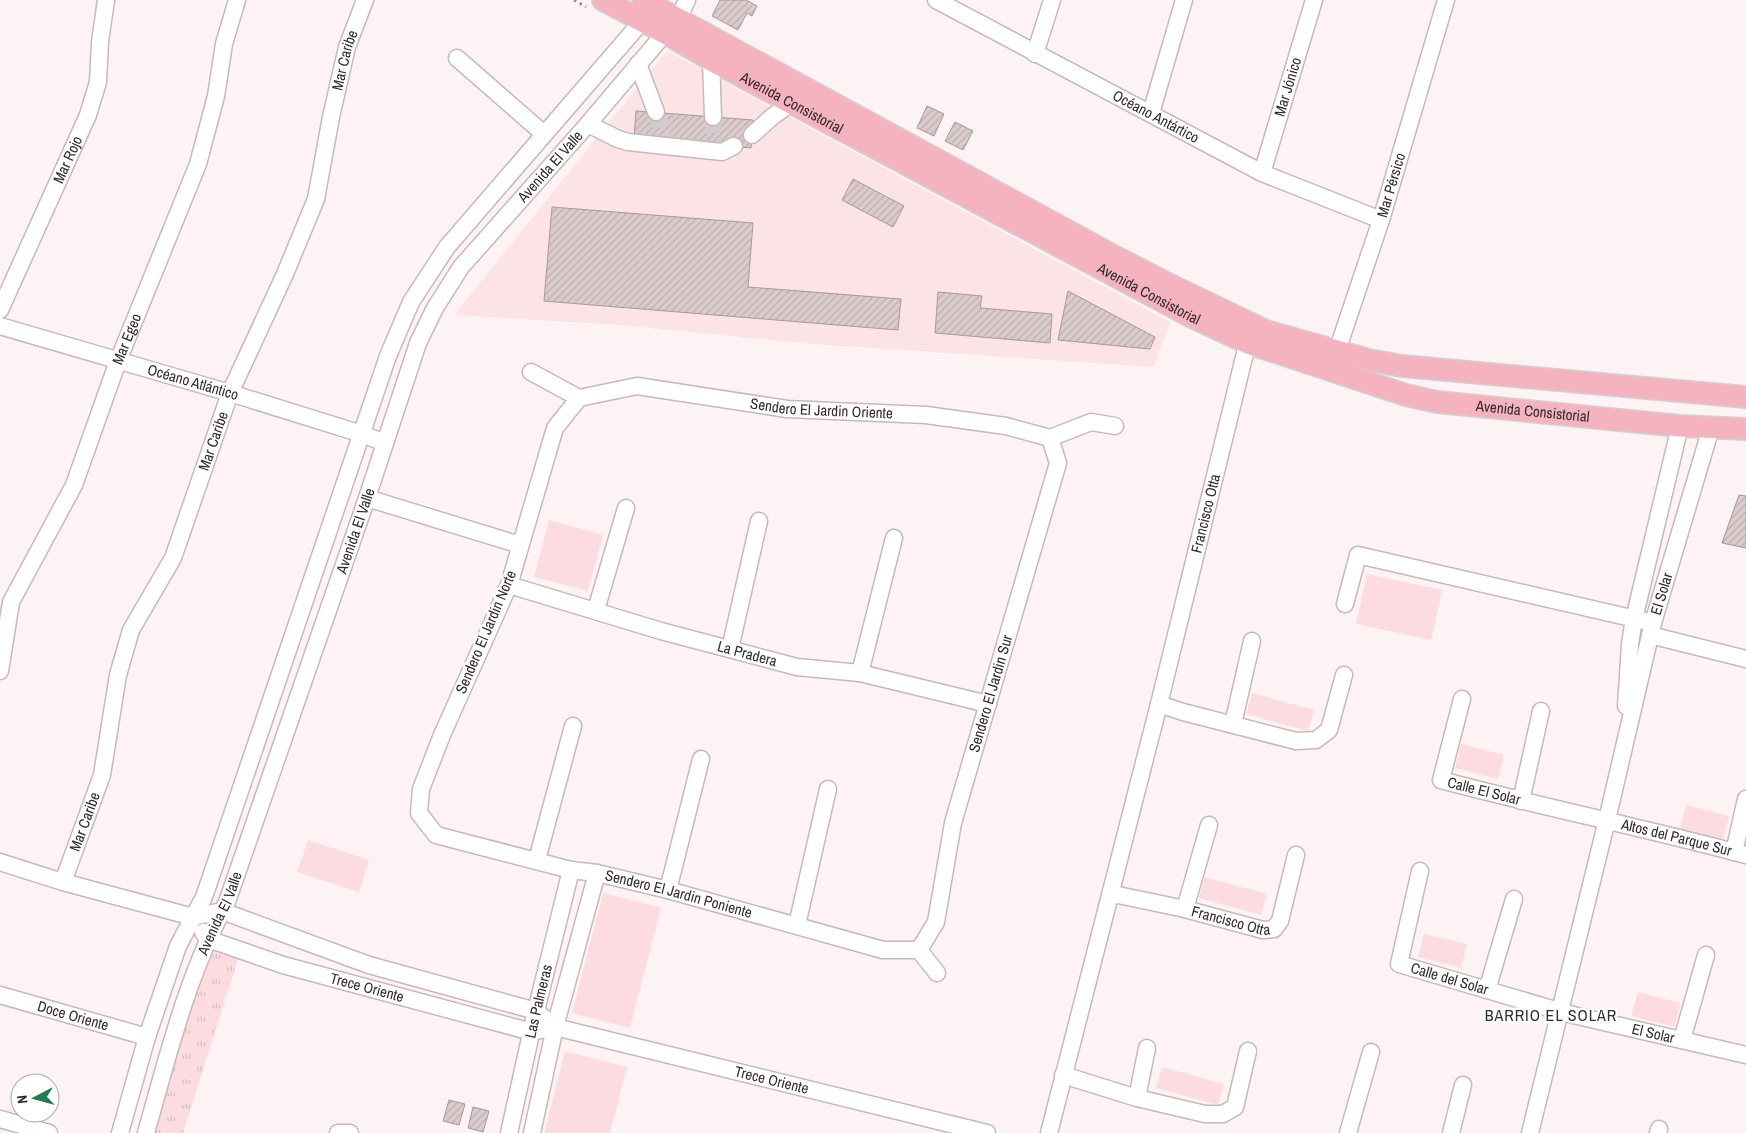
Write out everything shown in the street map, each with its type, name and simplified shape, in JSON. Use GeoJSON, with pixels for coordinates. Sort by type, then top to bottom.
{"type":"FeatureCollection","features":[{"type":"Feature","properties":{"kind":"main road","name":"Avenida Consistorial"},"geometry":{"type":"LineString","coordinates":[[603,0],[650,7],[676,17],[1112,256],[1172,286],[1250,333]]}},
{"type":"Feature","properties":{"kind":"main road","name":"Avenida Consistorial"},"geometry":{"type":"LineString","coordinates":[[676,17],[711,60],[1190,316],[1334,360],[1406,395],[1437,402],[1680,426],[1746,429]]}},
{"type":"Feature","properties":{"kind":"main road","name":"Avenida Consistorial"},"geometry":{"type":"LineString","coordinates":[[1334,360],[1369,360],[1433,370],[1746,397]]}},
{"type":"Feature","properties":{"kind":"main road"},"geometry":{"type":"LineString","coordinates":[[1620,420],[1614,409],[1616,396],[1621,391],[1632,387]]}},
{"type":"Feature","properties":{"kind":"street","name":"Mar Rojo"},"geometry":{"type":"LineString","coordinates":[[0,310],[88,115],[98,82],[100,42],[106,0]]}},
{"type":"Feature","properties":{"kind":"street","name":"Mar Egeo"},"geometry":{"type":"LineString","coordinates":[[0,671],[11,602],[74,485],[118,361],[198,164],[216,96],[224,44],[237,0]]}},
{"type":"Feature","properties":{"kind":"street","name":"Mar Caribe"},"geometry":{"type":"LineString","coordinates":[[62,882],[102,775],[118,675],[131,630],[173,558],[230,393],[286,274],[316,199],[331,117],[347,47],[365,0]]}},
{"type":"Feature","properties":{"kind":"street","name":"Océano Antártico"},"geometry":{"type":"LineString","coordinates":[[936,0],[1262,173],[1381,220]]}},
{"type":"Feature","properties":{"kind":"street"},"geometry":{"type":"LineString","coordinates":[[1035,54],[1052,0]]}},
{"type":"Feature","properties":{"kind":"street"},"geometry":{"type":"LineString","coordinates":[[1151,113],[1184,0]]}},
{"type":"Feature","properties":{"kind":"street","name":"Mar Jónico"},"geometry":{"type":"LineString","coordinates":[[1262,173],[1314,0]]}},
{"type":"Feature","properties":{"kind":"street","name":"Mar Pérsico"},"geometry":{"type":"LineString","coordinates":[[1334,360],[1381,220],[1446,0]]}},
{"type":"Feature","properties":{"kind":"street","name":"Avenida El Valle"},"geometry":{"type":"LineString","coordinates":[[120,1133],[147,1037],[178,946],[204,897],[388,356],[411,302],[447,247],[650,7]]}},
{"type":"Feature","properties":{"kind":"street","name":"Avenida El Valle"},"geometry":{"type":"LineString","coordinates":[[146,1133],[174,1032],[208,939],[227,902],[367,498],[418,343],[435,308],[461,267],[588,124],[676,17]]}},
{"type":"Feature","properties":{"kind":"street"},"geometry":{"type":"LineString","coordinates":[[457,58],[544,134]]}},
{"type":"Feature","properties":{"kind":"street"},"geometry":{"type":"LineString","coordinates":[[711,60],[713,117]]}},
{"type":"Feature","properties":{"kind":"street"},"geometry":{"type":"LineString","coordinates":[[638,64],[656,112]]}},
{"type":"Feature","properties":{"kind":"street"},"geometry":{"type":"LineString","coordinates":[[752,135],[763,124],[792,103]]}},
{"type":"Feature","properties":{"kind":"street"},"geometry":{"type":"LineString","coordinates":[[588,124],[618,140],[628,142],[714,148],[722,152],[734,146]]}},
{"type":"Feature","properties":{"kind":"street","name":"Océano Atlántico"},"geometry":{"type":"LineString","coordinates":[[0,326],[230,393],[362,434],[385,443]]}},
{"type":"Feature","properties":{"kind":"street","name":"Francisco Otta"},"geometry":{"type":"LineString","coordinates":[[1049,1133],[1159,704],[1250,333]]}},
{"type":"Feature","properties":{"kind":"street"},"geometry":{"type":"LineString","coordinates":[[397,335],[418,343]]}},
{"type":"Feature","properties":{"kind":"street"},"geometry":{"type":"LineString","coordinates":[[531,372],[579,398]]}},
{"type":"Feature","properties":{"kind":"street","name":"Sendero El Jardin Oriente"},"geometry":{"type":"LineString","coordinates":[[579,398],[637,386],[787,409],[926,414],[1006,426],[1050,438]]}},
{"type":"Feature","properties":{"kind":"street","name":"Sendero El Jardin Norte"},"geometry":{"type":"LineString","coordinates":[[419,814],[421,789],[442,735],[509,585],[555,428],[579,398]]}},
{"type":"Feature","properties":{"kind":"street"},"geometry":{"type":"LineString","coordinates":[[1050,438],[1091,422],[1115,426]]}},
{"type":"Feature","properties":{"kind":"street","name":"El Solar"},"geometry":{"type":"LineString","coordinates":[[1622,761],[1630,644],[1634,619],[1680,426]]}},
{"type":"Feature","properties":{"kind":"street","name":"El Solar"},"geometry":{"type":"LineString","coordinates":[[1530,1133],[1622,761],[1651,629],[1711,428]]}},
{"type":"Feature","properties":{"kind":"street","name":"Sendero El Jardin Sur"},"geometry":{"type":"LineString","coordinates":[[919,950],[936,922],[954,823],[1058,463],[1050,438]]}},
{"type":"Feature","properties":{"kind":"street"},"geometry":{"type":"LineString","coordinates":[[367,498],[520,545]]}},
{"type":"Feature","properties":{"kind":"street"},"geometry":{"type":"LineString","coordinates":[[596,610],[626,508]]}},
{"type":"Feature","properties":{"kind":"street"},"geometry":{"type":"LineString","coordinates":[[730,649],[759,521]]}},
{"type":"Feature","properties":{"kind":"street"},"geometry":{"type":"LineString","coordinates":[[860,673],[894,538]]}},
{"type":"Feature","properties":{"kind":"street"},"geometry":{"type":"LineString","coordinates":[[1345,604],[1358,555],[1634,619],[1651,629],[1746,659]]}},
{"type":"Feature","properties":{"kind":"street","name":"La Pradera"},"geometry":{"type":"LineString","coordinates":[[509,585],[661,631],[797,667],[860,673],[988,704]]}},
{"type":"Feature","properties":{"kind":"street"},"geometry":{"type":"LineString","coordinates":[[1233,724],[1252,641]]}},
{"type":"Feature","properties":{"kind":"street"},"geometry":{"type":"LineString","coordinates":[[1159,704],[1296,741],[1316,740],[1328,730],[1344,675]]}},
{"type":"Feature","properties":{"kind":"street","name":"Calle El Solar"},"geometry":{"type":"LineString","coordinates":[[1462,699],[1441,780],[1521,801],[1607,820]]}},
{"type":"Feature","properties":{"kind":"street"},"geometry":{"type":"LineString","coordinates":[[1521,801],[1541,711]]}},
{"type":"Feature","properties":{"kind":"street"},"geometry":{"type":"LineString","coordinates":[[537,860],[573,726]]}},
{"type":"Feature","properties":{"kind":"street"},"geometry":{"type":"LineString","coordinates":[[668,890],[701,759]]}},
{"type":"Feature","properties":{"kind":"street"},"geometry":{"type":"LineString","coordinates":[[797,925],[828,789]]}},
{"type":"Feature","properties":{"kind":"street"},"geometry":{"type":"LineString","coordinates":[[1740,853],[1746,799]]}},
{"type":"Feature","properties":{"kind":"street","name":"Sendero El Jardin Poniente"},"geometry":{"type":"LineString","coordinates":[[419,814],[436,835],[571,870],[596,873],[668,890],[883,950],[919,950]]}},
{"type":"Feature","properties":{"kind":"street","name":"Altos del Parque Sur"},"geometry":{"type":"LineString","coordinates":[[1607,820],[1740,853]]}},
{"type":"Feature","properties":{"kind":"street"},"geometry":{"type":"LineString","coordinates":[[1186,908],[1209,825]]}},
{"type":"Feature","properties":{"kind":"street","name":"Francisco Otta"},"geometry":{"type":"LineString","coordinates":[[1110,896],[1118,895],[1186,908],[1263,930],[1274,929],[1280,921],[1296,855]]}},
{"type":"Feature","properties":{"kind":"street"},"geometry":{"type":"LineString","coordinates":[[0,862],[62,882],[193,917],[222,911]]}},
{"type":"Feature","properties":{"kind":"street","name":"Las Palmeras"},"geometry":{"type":"LineString","coordinates":[[509,1133],[536,1011],[571,870]]}},
{"type":"Feature","properties":{"kind":"street","name":"Calle del Solar"},"geometry":{"type":"LineString","coordinates":[[1420,871],[1399,964],[1561,1011]]}},
{"type":"Feature","properties":{"kind":"street","name":"Las Palmeras"},"geometry":{"type":"LineString","coordinates":[[532,1133],[555,1027],[596,873]]}},
{"type":"Feature","properties":{"kind":"street"},"geometry":{"type":"LineString","coordinates":[[1487,990],[1514,899]]}},
{"type":"Feature","properties":{"kind":"street","name":"Trece Oriente"},"geometry":{"type":"LineString","coordinates":[[222,911],[369,965],[536,1011],[555,1027]]}},
{"type":"Feature","properties":{"kind":"street"},"geometry":{"type":"LineString","coordinates":[[193,917],[208,939]]}},
{"type":"Feature","properties":{"kind":"street","name":"Trece Oriente"},"geometry":{"type":"LineString","coordinates":[[208,939],[283,965],[532,1032],[555,1027],[987,1133]]}},
{"type":"Feature","properties":{"kind":"street"},"geometry":{"type":"LineString","coordinates":[[919,950],[937,973]]}},
{"type":"Feature","properties":{"kind":"street"},"geometry":{"type":"LineString","coordinates":[[1682,1040],[1706,955]]}},
{"type":"Feature","properties":{"kind":"street","name":"Doce Oriente"},"geometry":{"type":"LineString","coordinates":[[0,995],[147,1037]]}},
{"type":"Feature","properties":{"kind":"street","name":"El Solar"},"geometry":{"type":"LineString","coordinates":[[1561,1011],[1746,1054]]}},
{"type":"Feature","properties":{"kind":"street"},"geometry":{"type":"LineString","coordinates":[[1137,1098],[1147,1048]]}},
{"type":"Feature","properties":{"kind":"street"},"geometry":{"type":"LineString","coordinates":[[1063,1075],[1137,1098],[1205,1114],[1223,1114],[1235,1107],[1248,1051]]}},
{"type":"Feature","properties":{"kind":"street"},"geometry":{"type":"LineString","coordinates":[[1348,1133],[1371,1052]]}},
{"type":"Feature","properties":{"kind":"street"},"geometry":{"type":"LineString","coordinates":[[1451,1133],[1463,1085]]}},
{"type":"Feature","properties":{"kind":"street"},"geometry":{"type":"LineString","coordinates":[[0,1119],[48,1133]]}},
{"type":"Feature","properties":{"kind":"street"},"geometry":{"type":"LineString","coordinates":[[338,1133],[350,1133]]}},
{"type":"Feature","properties":{"kind":"shaded area"},"geometry":{"type":"Polygon","coordinates":[[[667,51],[1170,322],[1154,367],[812,344],[621,325],[454,315],[667,51]]]}},
{"type":"Feature","properties":{"kind":"green space"},"geometry":{"type":"Polygon","coordinates":[[[549,520],[603,535],[588,591],[534,577],[549,520]]]}},
{"type":"Feature","properties":{"kind":"green space"},"geometry":{"type":"Polygon","coordinates":[[[1367,574],[1442,590],[1431,640],[1356,624],[1367,574]]]}},
{"type":"Feature","properties":{"kind":"green space"},"geometry":{"type":"Polygon","coordinates":[[[1252,693],[1314,710],[1308,731],[1246,714],[1252,693]]]}},
{"type":"Feature","properties":{"kind":"green space"},"geometry":{"type":"Polygon","coordinates":[[[1461,744],[1504,755],[1498,779],[1455,768],[1461,744]]]}},
{"type":"Feature","properties":{"kind":"green space"},"geometry":{"type":"Polygon","coordinates":[[[1686,805],[1729,816],[1723,840],[1680,829],[1686,805]]]}},
{"type":"Feature","properties":{"kind":"green space"},"geometry":{"type":"Polygon","coordinates":[[[308,840],[369,860],[359,892],[297,872],[308,840]]]}},
{"type":"Feature","properties":{"kind":"green space"},"geometry":{"type":"Polygon","coordinates":[[[1204,877],[1267,894],[1261,915],[1199,898],[1204,877]]]}},
{"type":"Feature","properties":{"kind":"green space"},"geometry":{"type":"Polygon","coordinates":[[[603,893],[661,908],[630,1028],[572,1013],[603,893]]]}},
{"type":"Feature","properties":{"kind":"green space"},"geometry":{"type":"Polygon","coordinates":[[[1424,934],[1467,944],[1461,968],[1418,957],[1424,934]]]}},
{"type":"Feature","properties":{"kind":"green space"},"geometry":{"type":"Polygon","coordinates":[[[210,951],[238,959],[183,1133],[151,1133],[210,951]]]}},
{"type":"Feature","properties":{"kind":"green space"},"geometry":{"type":"Polygon","coordinates":[[[1638,992],[1680,1003],[1675,1027],[1631,1016],[1638,992]]]}},
{"type":"Feature","properties":{"kind":"green space"},"geometry":{"type":"Polygon","coordinates":[[[565,1051],[627,1067],[610,1133],[544,1133],[565,1051]]]}},
{"type":"Feature","properties":{"kind":"green space"},"geometry":{"type":"Polygon","coordinates":[[[1162,1067],[1224,1084],[1218,1105],[1156,1088],[1162,1067]]]}},
{"type":"Feature","properties":{"kind":"building"},"geometry":{"type":"Polygon","coordinates":[[[720,0],[746,0],[757,6],[752,16],[747,13],[738,30],[712,16],[720,0]]]}},
{"type":"Feature","properties":{"kind":"building"},"geometry":{"type":"Polygon","coordinates":[[[927,106],[944,114],[934,136],[917,128],[927,106]]]}},
{"type":"Feature","properties":{"kind":"building"},"geometry":{"type":"Polygon","coordinates":[[[636,111],[753,120],[751,148],[634,138],[636,111]]]}},
{"type":"Feature","properties":{"kind":"building"},"geometry":{"type":"Polygon","coordinates":[[[955,122],[973,131],[963,150],[945,141],[955,122]]]}},
{"type":"Feature","properties":{"kind":"building"},"geometry":{"type":"Polygon","coordinates":[[[853,179],[904,206],[893,227],[842,200],[853,179]]]}},
{"type":"Feature","properties":{"kind":"building"},"geometry":{"type":"Polygon","coordinates":[[[552,207],[753,223],[748,287],[901,299],[898,330],[544,301],[552,207]]]}},
{"type":"Feature","properties":{"kind":"building"},"geometry":{"type":"Polygon","coordinates":[[[1068,291],[1155,337],[1150,349],[1058,340],[1068,291]]]}},
{"type":"Feature","properties":{"kind":"building"},"geometry":{"type":"Polygon","coordinates":[[[938,292],[982,296],[980,308],[1052,314],[1050,343],[935,333],[938,292]]]}},
{"type":"Feature","properties":{"kind":"building"},"geometry":{"type":"Polygon","coordinates":[[[1739,495],[1746,496],[1746,548],[1722,543],[1739,495]]]}},
{"type":"Feature","properties":{"kind":"building"},"geometry":{"type":"Polygon","coordinates":[[[449,1100],[465,1104],[459,1125],[443,1121],[449,1100]]]}},
{"type":"Feature","properties":{"kind":"building"},"geometry":{"type":"Polygon","coordinates":[[[473,1107],[489,1111],[483,1132],[468,1128],[473,1107]]]}},
{"type":"Feature","properties":{"kind":"tunnel"},"geometry":{"type":"LineString","coordinates":[[656,112],[666,141]]}},
{"type":"Feature","properties":{"kind":"tunnel"},"geometry":{"type":"LineString","coordinates":[[713,117],[714,145]]}},
{"type":"Feature","properties":{"kind":"district","name":"BARRIO EL SOLAR"},"geometry":{"type":"Point","coordinates":[1551,1015]}}]}
